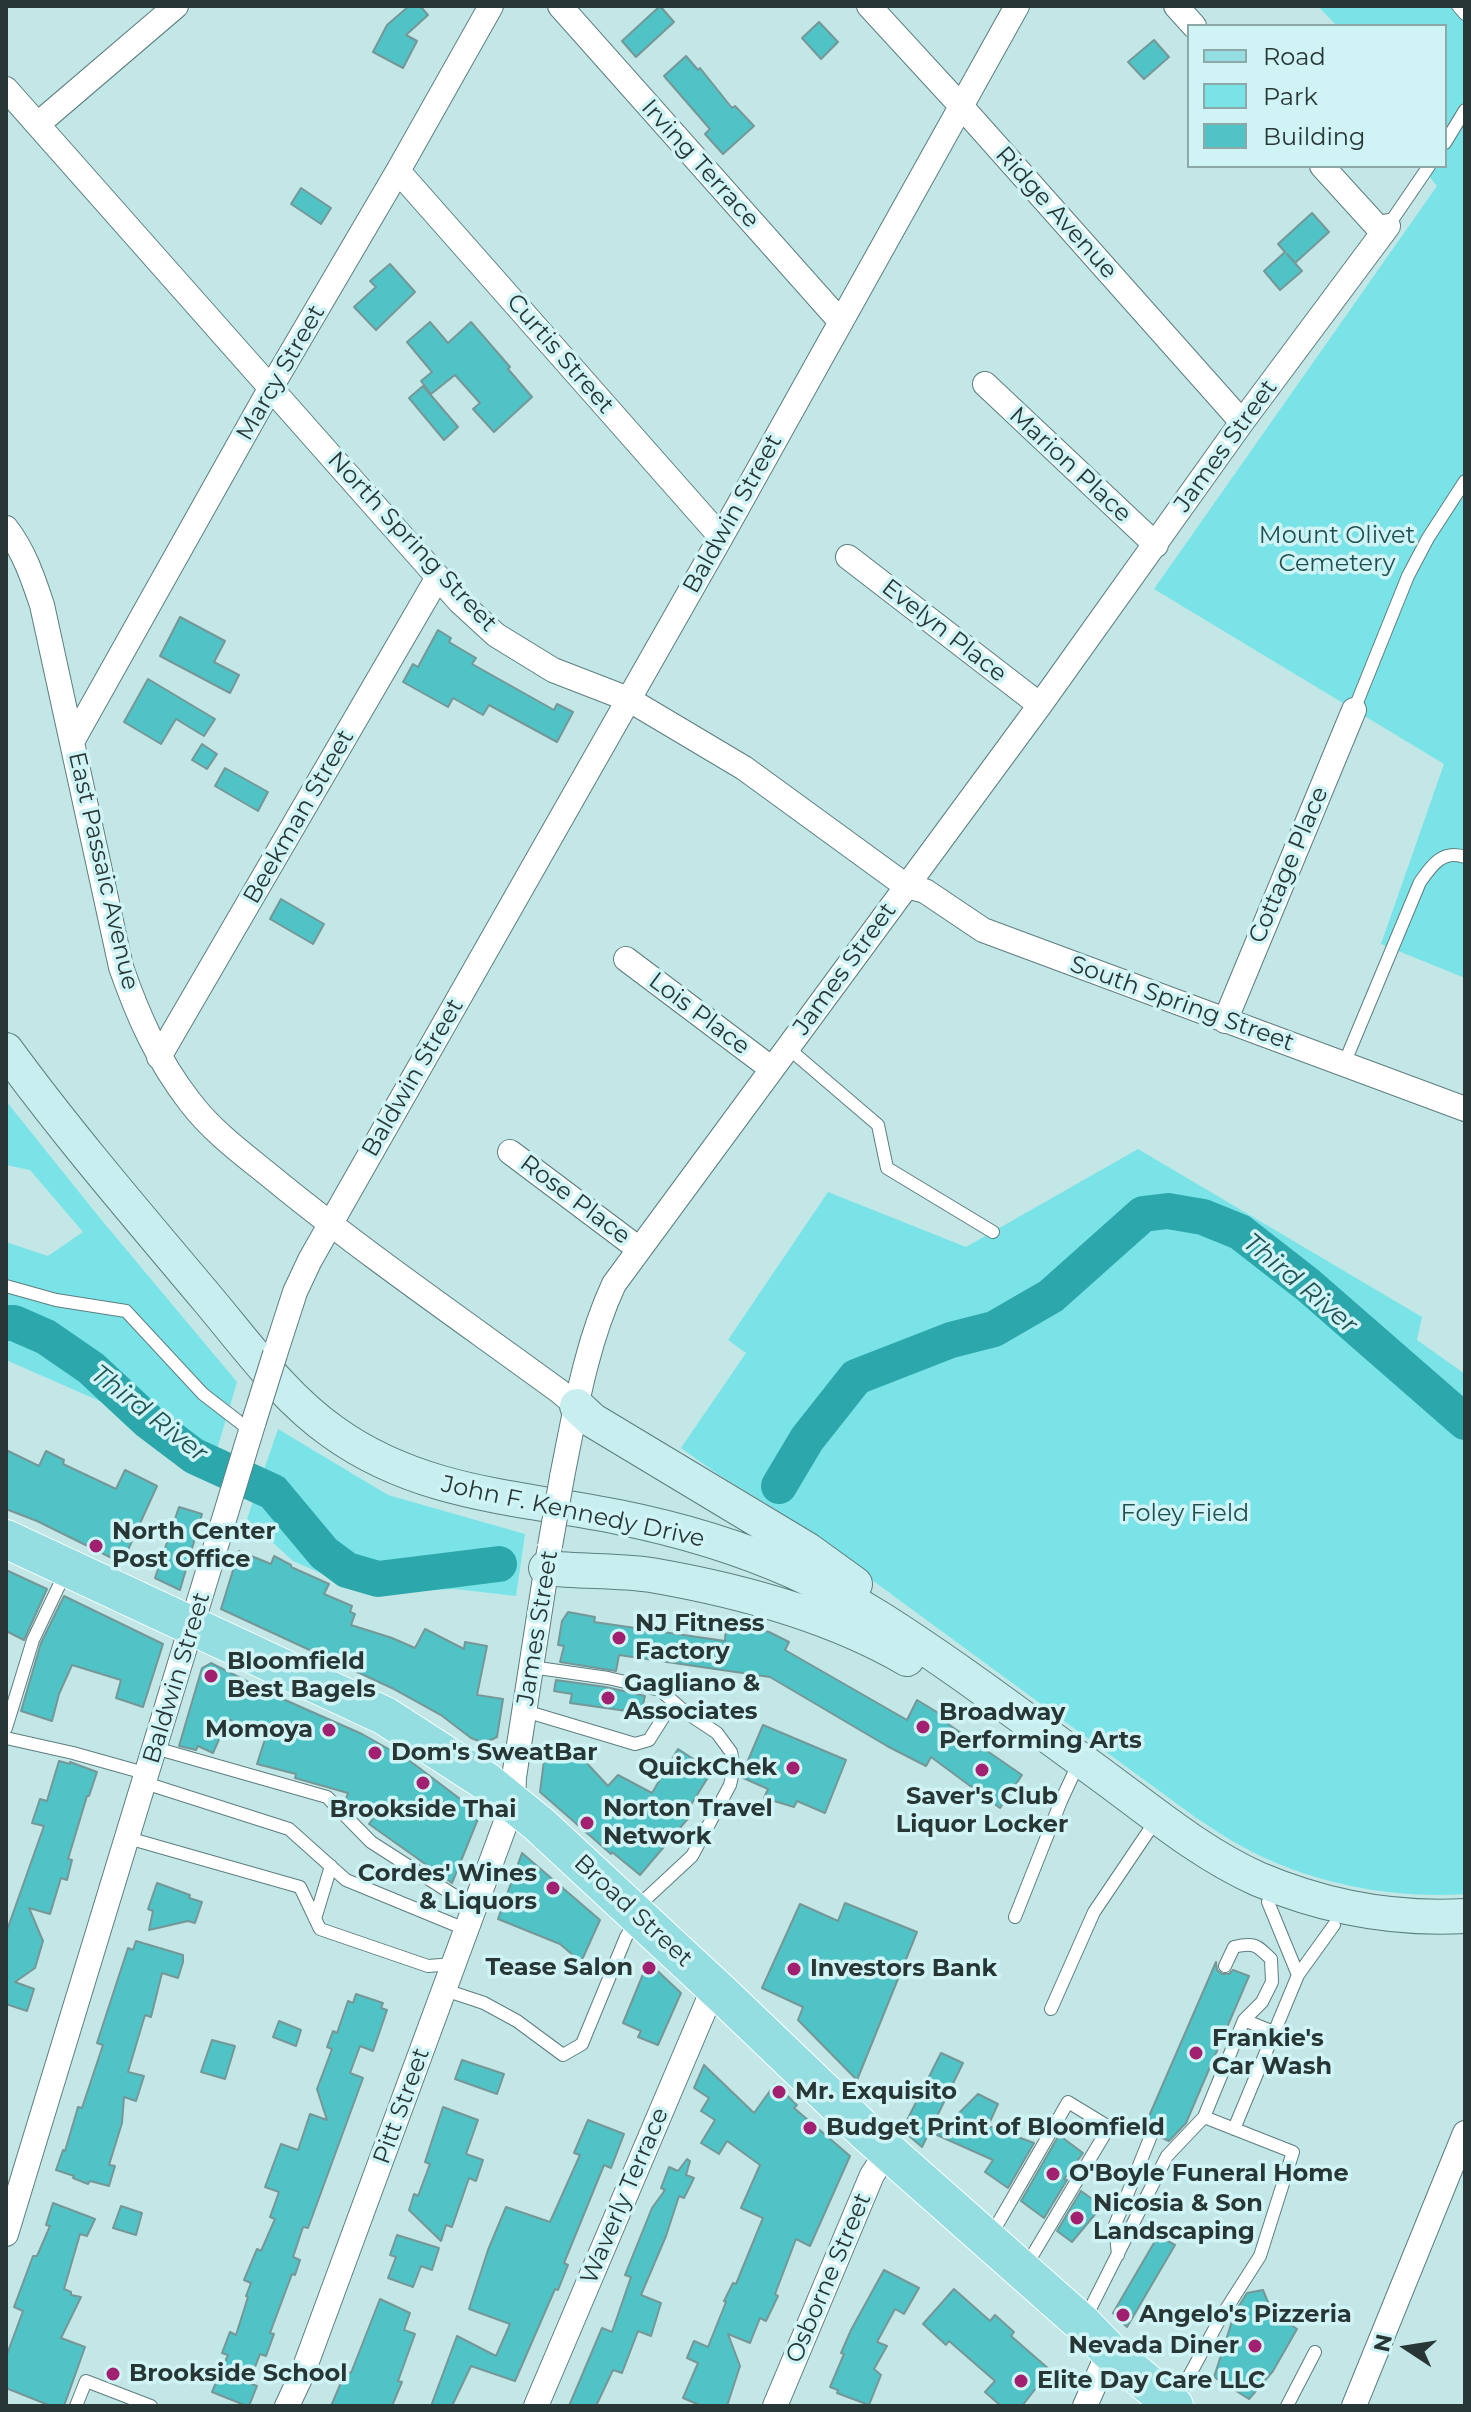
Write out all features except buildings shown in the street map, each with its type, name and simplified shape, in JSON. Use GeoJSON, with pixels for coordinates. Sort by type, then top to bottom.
{"type":"FeatureCollection","features":[{"type":"Feature","properties":{"kind":"main road","name":"John F. Kennedy Drive"},"geometry":{"type":"LineString","coordinates":[[6,1050],[87,1155],[300,1405],[331,1431],[372,1457],[448,1487],[674,1530],[794,1572],[902,1632],[1223,1861],[1305,1896],[1347,1908],[1393,1915],[1465,1916]]}},
{"type":"Feature","properties":{"kind":"main road","name":"John F. Kennedy Drive"},"geometry":{"type":"LineString","coordinates":[[6,1081],[73,1167],[251,1378],[288,1418],[320,1446],[364,1473],[443,1505],[670,1549],[729,1567],[839,1612],[959,1689],[1148,1832],[1214,1877],[1268,1902],[1334,1925],[1391,1933],[1465,1934]]}},
{"type":"Feature","properties":{"kind":"main road"},"geometry":{"type":"LineString","coordinates":[[577,1406],[592,1420],[808,1550],[958,1658],[1031,1722]]}},
{"type":"Feature","properties":{"kind":"main road","name":"Broad Street"},"geometry":{"type":"LineString","coordinates":[[6,1539],[385,1716],[487,1782],[540,1825],[887,2152],[1174,2406]]}},
{"type":"Feature","properties":{"kind":"main road"},"geometry":{"type":"LineString","coordinates":[[548,1557],[648,1575],[767,1602],[851,1631],[959,1689]]}},
{"type":"Feature","properties":{"kind":"street"},"geometry":{"type":"LineString","coordinates":[[38,124],[176,6]]}},
{"type":"Feature","properties":{"kind":"street","name":"Marcy Street"},"geometry":{"type":"LineString","coordinates":[[73,740],[491,6]]}},
{"type":"Feature","properties":{"kind":"street","name":"Irving Terrace"},"geometry":{"type":"LineString","coordinates":[[560,6],[841,322]]}},
{"type":"Feature","properties":{"kind":"street","name":"Ridge Avenue"},"geometry":{"type":"LineString","coordinates":[[869,6],[1242,422]]}},
{"type":"Feature","properties":{"kind":"street","name":"Baldwin Street"},"geometry":{"type":"LineString","coordinates":[[6,2234],[295,1292],[1017,6]]}},
{"type":"Feature","properties":{"kind":"street"},"geometry":{"type":"LineString","coordinates":[[1176,6],[1192,24]]}},
{"type":"Feature","properties":{"kind":"street","name":"North Spring Street"},"geometry":{"type":"LineString","coordinates":[[6,89],[460,602],[496,635],[553,670],[628,699],[744,768],[906,886]]}},
{"type":"Feature","properties":{"kind":"street"},"geometry":{"type":"LineString","coordinates":[[1324,168],[1386,230]]}},
{"type":"Feature","properties":{"kind":"street","name":"Curtis Street"},"geometry":{"type":"LineString","coordinates":[[398,171],[721,537]]}},
{"type":"Feature","properties":{"kind":"street","name":"James Street"},"geometry":{"type":"LineString","coordinates":[[513,1803],[514,1777],[562,1477],[603,1308],[614,1284],[1040,705],[1242,422],[1386,230]]}},
{"type":"Feature","properties":{"kind":"street","name":"Marion Place"},"geometry":{"type":"LineString","coordinates":[[985,384],[1156,545]]}},
{"type":"Feature","properties":{"kind":"street","name":"East Passaic Avenue"},"geometry":{"type":"LineString","coordinates":[[6,528],[34,582],[73,740],[121,967],[159,1057],[191,1104],[233,1145],[330,1225],[577,1406]]}},
{"type":"Feature","properties":{"kind":"street","name":"Evelyn Place"},"geometry":{"type":"LineString","coordinates":[[848,557],[1040,705]]}},
{"type":"Feature","properties":{"kind":"street","name":"Beekman Street"},"geometry":{"type":"LineString","coordinates":[[159,1057],[438,577]]}},
{"type":"Feature","properties":{"kind":"street","name":"Cottage Place"},"geometry":{"type":"LineString","coordinates":[[1225,1021],[1354,710]]}},
{"type":"Feature","properties":{"kind":"street","name":"South Spring Street"},"geometry":{"type":"LineString","coordinates":[[906,886],[925,891],[983,930],[1465,1109]]}},
{"type":"Feature","properties":{"kind":"street","name":"Lois Place"},"geometry":{"type":"LineString","coordinates":[[626,959],[772,1069]]}},
{"type":"Feature","properties":{"kind":"street","name":"Rose Place"},"geometry":{"type":"LineString","coordinates":[[510,1152],[639,1249]]}},
{"type":"Feature","properties":{"kind":"street","name":"Pitt Street"},"geometry":{"type":"LineString","coordinates":[[287,2406],[303,2372],[513,1803]]}},
{"type":"Feature","properties":{"kind":"street","name":"Waverly Terrace"},"geometry":{"type":"LineString","coordinates":[[536,2406],[714,1987]]}},
{"type":"Feature","properties":{"kind":"street"},"geometry":{"type":"LineString","coordinates":[[1354,2406],[1465,2133]]}},
{"type":"Feature","properties":{"kind":"street","name":"Osborne Street"},"geometry":{"type":"LineString","coordinates":[[775,2406],[872,2175],[887,2152]]}},
{"type":"Feature","properties":{"kind":"street"},"geometry":{"type":"LineString","coordinates":[[1085,2406],[1109,2351]]}},
{"type":"Feature","properties":{"kind":"lane"},"geometry":{"type":"LineString","coordinates":[[1458,6],[1465,14]]}},
{"type":"Feature","properties":{"kind":"lane"},"geometry":{"type":"LineString","coordinates":[[1447,140],[1465,110]]}},
{"type":"Feature","properties":{"kind":"lane"},"geometry":{"type":"LineString","coordinates":[[1386,230],[1428,168]]}},
{"type":"Feature","properties":{"kind":"lane"},"geometry":{"type":"LineString","coordinates":[[1354,710],[1408,576],[1428,538],[1465,481]]}},
{"type":"Feature","properties":{"kind":"lane"},"geometry":{"type":"LineString","coordinates":[[1344,1064],[1420,882],[1432,864],[1442,856],[1457,854],[1465,857]]}},
{"type":"Feature","properties":{"kind":"lane"},"geometry":{"type":"LineString","coordinates":[[788,1048],[878,1125],[887,1168],[993,1232]]}},
{"type":"Feature","properties":{"kind":"lane"},"geometry":{"type":"LineString","coordinates":[[6,1286],[56,1300],[126,1311],[203,1394],[250,1435]]}},
{"type":"Feature","properties":{"kind":"lane"},"geometry":{"type":"LineString","coordinates":[[6,1728],[33,1640],[68,1568]]}},
{"type":"Feature","properties":{"kind":"lane"},"geometry":{"type":"LineString","coordinates":[[445,1990],[484,2003],[517,2021],[563,2055],[582,2044],[636,1914],[692,1856],[730,1785],[734,1767],[731,1752],[717,1733],[660,1690],[608,1678],[531,1667]]}},
{"type":"Feature","properties":{"kind":"lane"},"geometry":{"type":"LineString","coordinates":[[525,1711],[635,1744],[649,1740],[673,1702]]}},
{"type":"Feature","properties":{"kind":"lane"},"geometry":{"type":"LineString","coordinates":[[6,1738],[73,1753],[289,1829],[346,1880],[470,1919]]}},
{"type":"Feature","properties":{"kind":"lane"},"geometry":{"type":"LineString","coordinates":[[155,1748],[327,1797],[371,1842],[470,1919]]}},
{"type":"Feature","properties":{"kind":"lane"},"geometry":{"type":"LineString","coordinates":[[1015,1917],[1073,1775]]}},
{"type":"Feature","properties":{"kind":"lane"},"geometry":{"type":"LineString","coordinates":[[1051,2009],[1094,1912],[1148,1832]]}},
{"type":"Feature","properties":{"kind":"lane"},"geometry":{"type":"LineString","coordinates":[[128,1838],[300,1887],[320,1929],[428,1966],[454,1964]]}},
{"type":"Feature","properties":{"kind":"lane"},"geometry":{"type":"LineString","coordinates":[[315,1919],[331,1866]]}},
{"type":"Feature","properties":{"kind":"lane"},"geometry":{"type":"LineString","coordinates":[[1268,1902],[1298,1975]]}},
{"type":"Feature","properties":{"kind":"lane"},"geometry":{"type":"LineString","coordinates":[[1234,2129],[1298,1975],[1334,1925]]}},
{"type":"Feature","properties":{"kind":"lane"},"geometry":{"type":"LineString","coordinates":[[1083,2324],[1167,2156],[1204,2117],[1244,2020],[1262,2002],[1272,1982],[1271,1959],[1258,1946],[1247,1944],[1234,1947],[1225,1966]]}},
{"type":"Feature","properties":{"kind":"lane"},"geometry":{"type":"LineString","coordinates":[[1244,2020],[1276,2033]]}},
{"type":"Feature","properties":{"kind":"lane"},"geometry":{"type":"LineString","coordinates":[[987,2241],[1068,2102],[1109,2127],[1022,2272]]}},
{"type":"Feature","properties":{"kind":"lane"},"geometry":{"type":"LineString","coordinates":[[1174,2406],[1221,2317],[1260,2256],[1293,2152],[1204,2117]]}},
{"type":"Feature","properties":{"kind":"lane"},"geometry":{"type":"LineString","coordinates":[[1118,2255],[1115,2225],[1152,2133]]}},
{"type":"Feature","properties":{"kind":"lane"},"geometry":{"type":"LineString","coordinates":[[1287,2406],[1315,2352]]}},
{"type":"Feature","properties":{"kind":"lane"},"geometry":{"type":"LineString","coordinates":[[76,2406],[86,2381],[151,2406]]}},
{"type":"Feature","properties":{"kind":"green space","name":"Mount Olivet Cemetery"},"geometry":{"type":"Polygon","coordinates":[[[1318,6],[1451,6],[1465,13],[1465,978],[1381,944],[1444,764],[1154,589],[1437,186],[1423,168],[1447,168],[1447,24],[1335,24],[1318,6]]]}},
{"type":"Feature","properties":{"kind":"green space"},"geometry":{"type":"Polygon","coordinates":[[[6,1101],[237,1382],[210,1473],[111,1406],[6,1360],[6,1242],[48,1256],[83,1232],[30,1170],[6,1165],[6,1101]]]}},
{"type":"Feature","properties":{"kind":"green space","name":"Foley Field"},"geometry":{"type":"Polygon","coordinates":[[[1138,1149],[1422,1317],[1417,1340],[1465,1374],[1465,1894],[1408,1894],[1351,1886],[1295,1870],[1237,1844],[1195,1817],[778,1511],[681,1448],[746,1353],[728,1340],[828,1192],[966,1247],[1138,1149]]]}},
{"type":"Feature","properties":{"kind":"green space"},"geometry":{"type":"Polygon","coordinates":[[[278,1429],[388,1495],[525,1534],[516,1596],[455,1589],[366,1593],[293,1561],[247,1519],[278,1429]]]}},
{"type":"Feature","properties":{"kind":"waterway","name":"Third River"},"geometry":{"type":"LineString","coordinates":[[779,1486],[807,1439],[856,1377],[951,1340],[994,1329],[1051,1296],[1143,1214],[1168,1211],[1203,1217],[1240,1232],[1308,1285],[1465,1422]]}},
{"type":"Feature","properties":{"kind":"waterway","name":"Third River"},"geometry":{"type":"LineString","coordinates":[[6,1323],[14,1323],[46,1337],[91,1368],[149,1422],[194,1456],[273,1492],[324,1553],[347,1570],[378,1579],[499,1564]]}},
{"type":"Feature","properties":{"kind":"place","name":"North Center Post Office"},"geometry":{"type":"Point","coordinates":[96,1546]}},
{"type":"Feature","properties":{"kind":"place","name":"NJ Fitness Factory"},"geometry":{"type":"Point","coordinates":[619,1638]}},
{"type":"Feature","properties":{"kind":"place","name":"Bloomfield Best Bagels"},"geometry":{"type":"Point","coordinates":[211,1676]}},
{"type":"Feature","properties":{"kind":"place","name":"Gagliano & Associates"},"geometry":{"type":"Point","coordinates":[608,1698]}},
{"type":"Feature","properties":{"kind":"place","name":"Broadway Performing Arts"},"geometry":{"type":"Point","coordinates":[923,1727]}},
{"type":"Feature","properties":{"kind":"place","name":"Momoya"},"geometry":{"type":"Point","coordinates":[329,1730]}},
{"type":"Feature","properties":{"kind":"place","name":"Dom's SweatBar"},"geometry":{"type":"Point","coordinates":[375,1753]}},
{"type":"Feature","properties":{"kind":"place","name":"QuickChek"},"geometry":{"type":"Point","coordinates":[793,1768]}},
{"type":"Feature","properties":{"kind":"place","name":"Saver's Club Liquor Locker"},"geometry":{"type":"Point","coordinates":[982,1770]}},
{"type":"Feature","properties":{"kind":"place","name":"Brookside Thai"},"geometry":{"type":"Point","coordinates":[423,1783]}},
{"type":"Feature","properties":{"kind":"place","name":"Norton Travel Network"},"geometry":{"type":"Point","coordinates":[587,1823]}},
{"type":"Feature","properties":{"kind":"place","name":"Cordes' Wines & Liquors"},"geometry":{"type":"Point","coordinates":[553,1888]}},
{"type":"Feature","properties":{"kind":"place","name":"Tease Salon"},"geometry":{"type":"Point","coordinates":[649,1968]}},
{"type":"Feature","properties":{"kind":"place","name":"Investors Bank"},"geometry":{"type":"Point","coordinates":[794,1969]}},
{"type":"Feature","properties":{"kind":"place","name":"Frankie's Car Wash"},"geometry":{"type":"Point","coordinates":[1196,2053]}},
{"type":"Feature","properties":{"kind":"place","name":"Mr. Exquisito"},"geometry":{"type":"Point","coordinates":[779,2092]}},
{"type":"Feature","properties":{"kind":"place","name":"Budget Print of Bloomfield"},"geometry":{"type":"Point","coordinates":[810,2128]}},
{"type":"Feature","properties":{"kind":"place","name":"O'Boyle Funeral Home"},"geometry":{"type":"Point","coordinates":[1053,2174]}},
{"type":"Feature","properties":{"kind":"place","name":"Nicosia & Son Landscaping"},"geometry":{"type":"Point","coordinates":[1077,2218]}},
{"type":"Feature","properties":{"kind":"place","name":"Angelo's Pizzeria"},"geometry":{"type":"Point","coordinates":[1123,2315]}},
{"type":"Feature","properties":{"kind":"place","name":"Nevada Diner"},"geometry":{"type":"Point","coordinates":[1255,2346]}},
{"type":"Feature","properties":{"kind":"place","name":"Brookside School"},"geometry":{"type":"Point","coordinates":[113,2374]}},
{"type":"Feature","properties":{"kind":"place","name":"Elite Day Care LLC"},"geometry":{"type":"Point","coordinates":[1021,2381]}}]}
